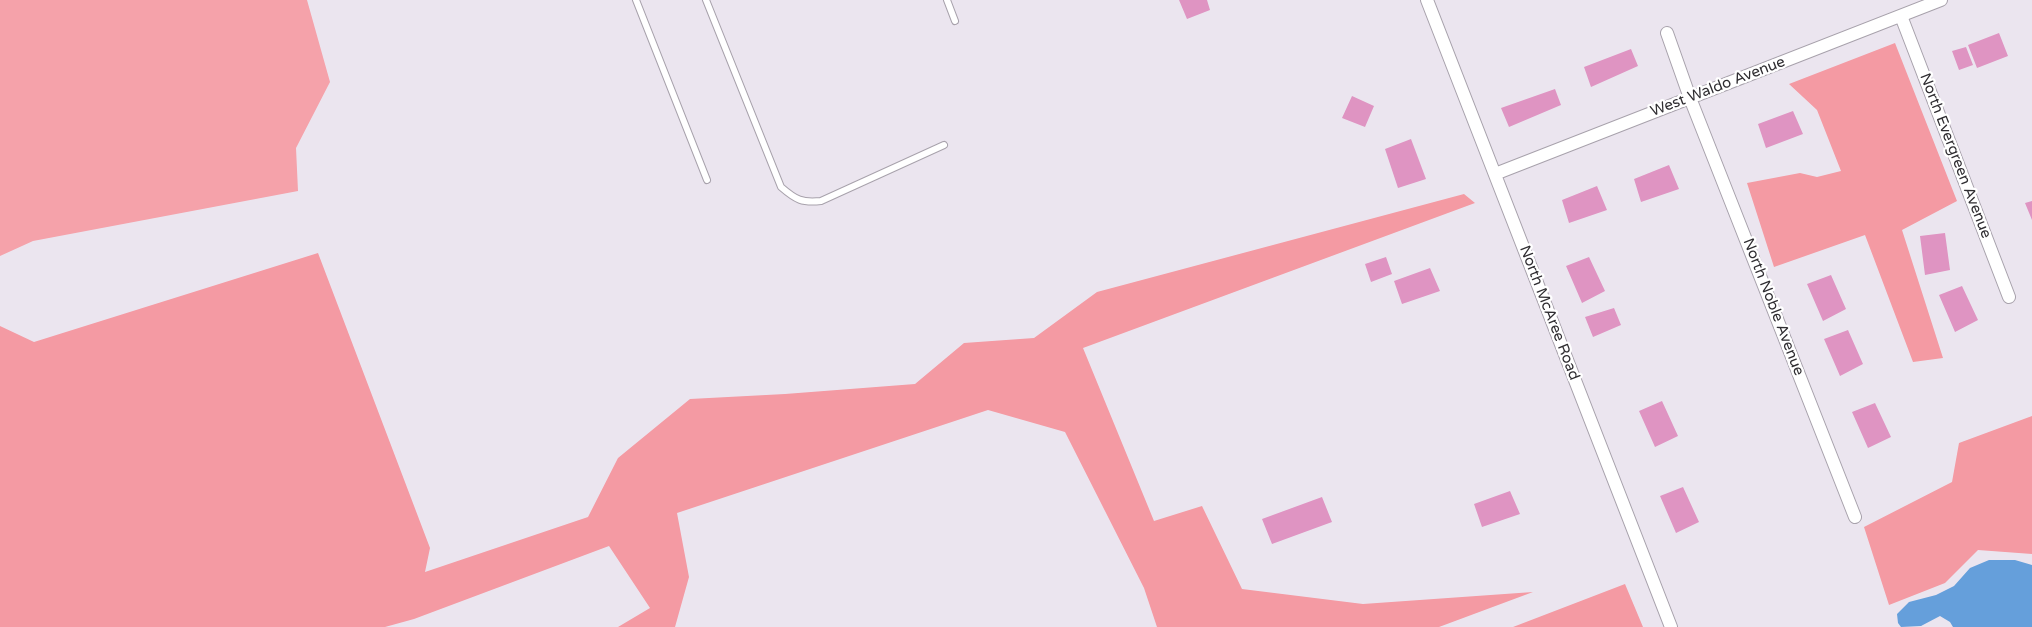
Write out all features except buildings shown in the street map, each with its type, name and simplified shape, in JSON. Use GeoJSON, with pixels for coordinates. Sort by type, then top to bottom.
{"type":"FeatureCollection","features":[{"type":"Feature","properties":{"kind":"street","name":"North McAree Road"},"geometry":{"type":"LineString","coordinates":[[1427,0],[1671,627]]}},
{"type":"Feature","properties":{"kind":"street","name":"West Waldo Avenue"},"geometry":{"type":"LineString","coordinates":[[1495,174],[1941,0]]}},
{"type":"Feature","properties":{"kind":"street","name":"North Evergreen Avenue"},"geometry":{"type":"LineString","coordinates":[[1901,16],[2009,296]]}},
{"type":"Feature","properties":{"kind":"street","name":"North Noble Avenue"},"geometry":{"type":"LineString","coordinates":[[1668,34],[1690,98],[1855,517]]}},
{"type":"Feature","properties":{"kind":"lane"},"geometry":{"type":"LineString","coordinates":[[636,0],[707,180]]}},
{"type":"Feature","properties":{"kind":"lane"},"geometry":{"type":"LineString","coordinates":[[706,0],[781,187],[792,197],[806,203],[821,201],[944,145]]}},
{"type":"Feature","properties":{"kind":"lane"},"geometry":{"type":"LineString","coordinates":[[947,0],[955,21]]}},
{"type":"Feature","properties":{"kind":"shaded area"},"geometry":{"type":"Polygon","coordinates":[[[0,0],[307,0],[330,82],[296,148],[298,191],[33,241],[0,256],[0,0]]]}},
{"type":"Feature","properties":{"kind":"shaded area"},"geometry":{"type":"Polygon","coordinates":[[[1895,43],[1957,201],[1902,230],[1943,358],[1913,362],[1865,235],[1774,267],[1747,183],[1800,173],[1817,177],[1841,171],[1817,110],[1789,84],[1895,43]]]}},
{"type":"Feature","properties":{"kind":"shaded area"},"geometry":{"type":"Polygon","coordinates":[[[1464,194],[1475,203],[1083,348],[1154,521],[1202,506],[1242,589],[1363,604],[1533,592],[1439,627],[1157,627],[1144,588],[1065,432],[988,410],[677,513],[689,577],[675,627],[618,627],[650,608],[609,546],[414,619],[385,627],[0,627],[0,326],[34,342],[318,253],[430,548],[425,572],[588,517],[618,458],[690,399],[915,384],[964,343],[1034,338],[1097,292],[1464,194]]]}},
{"type":"Feature","properties":{"kind":"shaded area"},"geometry":{"type":"Polygon","coordinates":[[[2032,416],[2032,554],[1978,550],[1945,583],[1889,605],[1864,527],[1952,482],[1959,443],[2032,416]]]}},
{"type":"Feature","properties":{"kind":"shaded area"},"geometry":{"type":"Polygon","coordinates":[[[1625,584],[1643,627],[1513,627],[1625,584]]]}},
{"type":"Feature","properties":{"kind":"water"},"geometry":{"type":"Polygon","coordinates":[[[1989,560],[2015,560],[2032,565],[2032,627],[1953,627],[1950,622],[1940,616],[1921,626],[1901,627],[1898,623],[1897,614],[1909,602],[1936,595],[1954,586],[1970,568],[1989,560]]]}}]}
